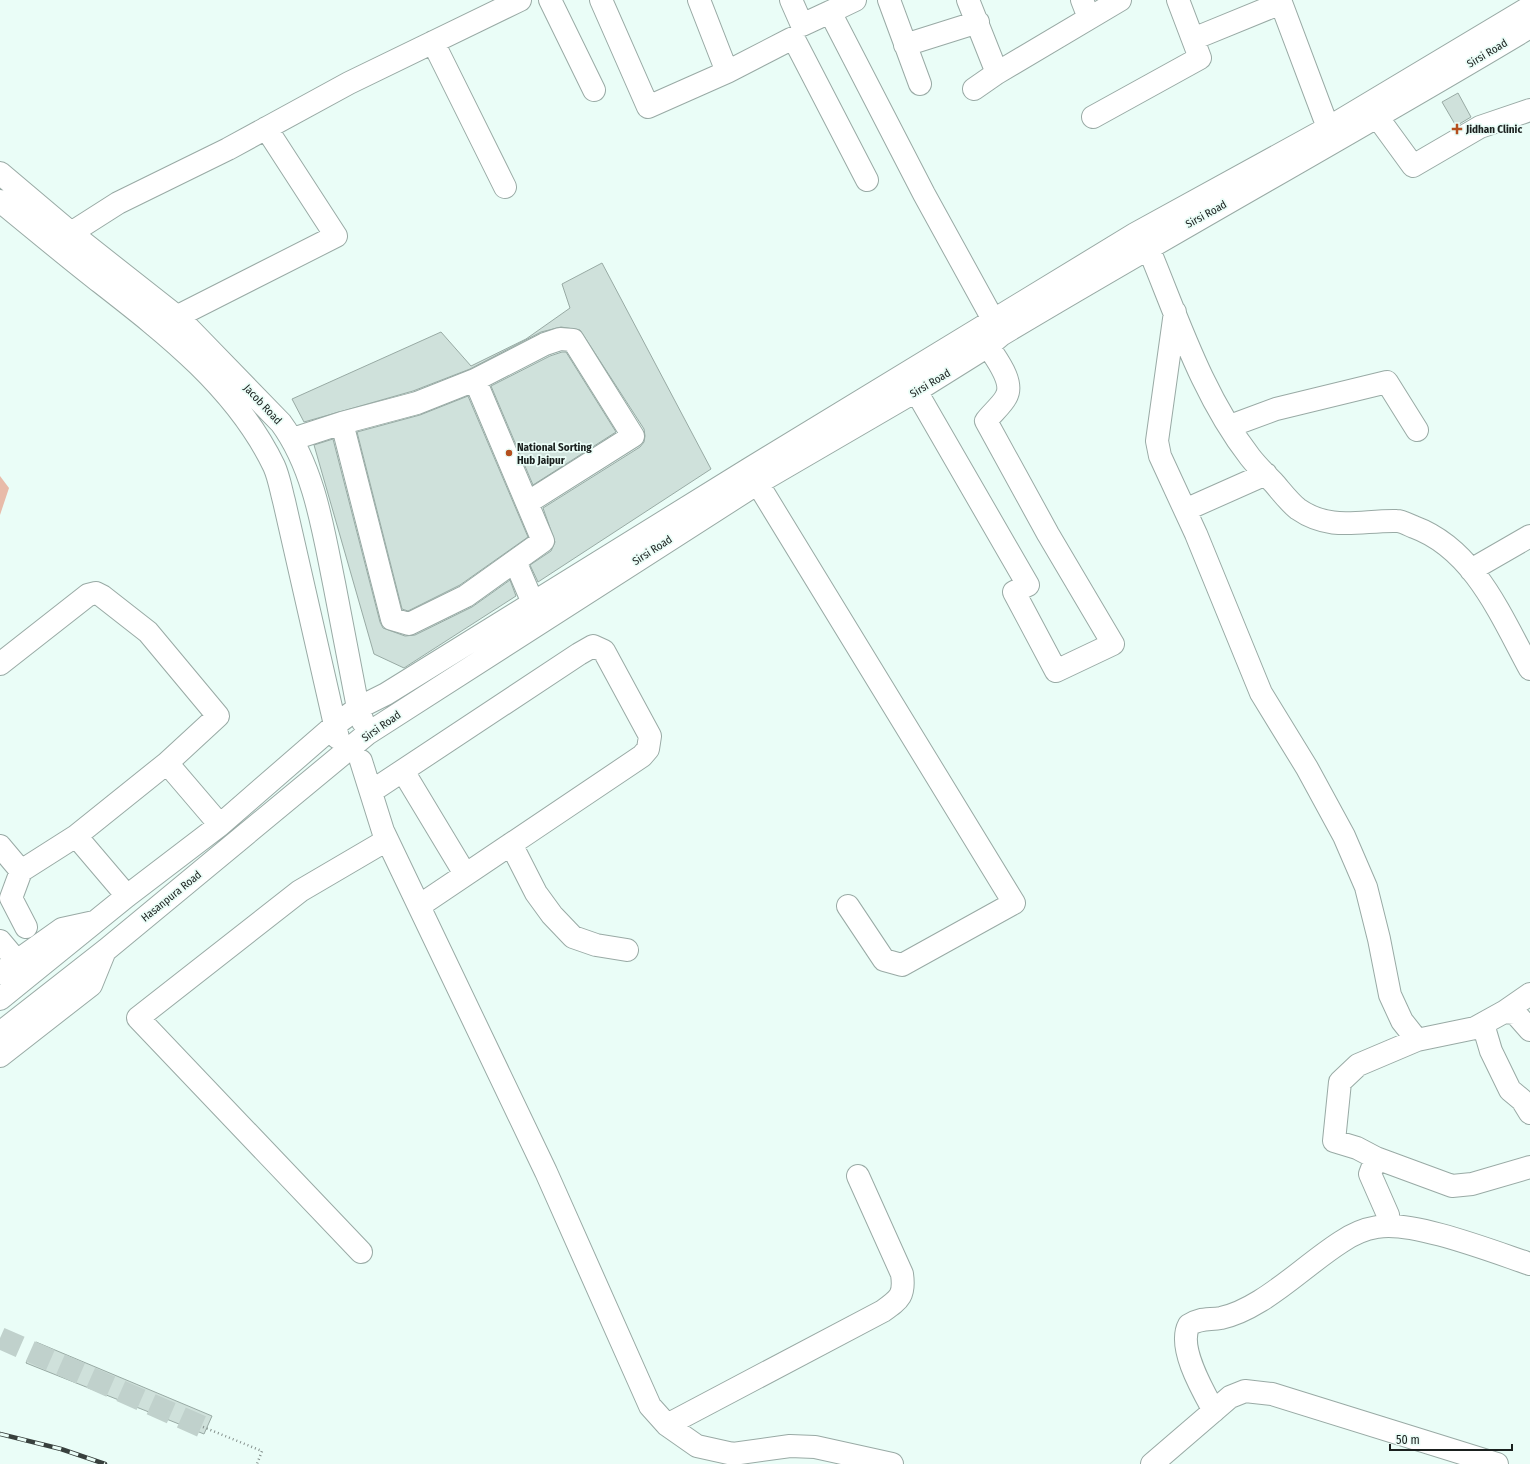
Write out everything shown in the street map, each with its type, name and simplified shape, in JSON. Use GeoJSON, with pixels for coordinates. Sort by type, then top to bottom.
{"type":"FeatureCollection","features":[{"type":"Feature","properties":{"kind":"street"},"geometry":{"type":"LineString","coordinates":[[52,245],[118,203],[266,128],[349,83],[520,0]]}},
{"type":"Feature","properties":{"kind":"street"},"geometry":{"type":"LineString","coordinates":[[550,0],[594,90]]}},
{"type":"Feature","properties":{"kind":"street"},"geometry":{"type":"LineString","coordinates":[[601,0],[648,107],[727,72],[830,12],[855,0]]}},
{"type":"Feature","properties":{"kind":"street"},"geometry":{"type":"LineString","coordinates":[[699,0],[727,72]]}},
{"type":"Feature","properties":{"kind":"street"},"geometry":{"type":"LineString","coordinates":[[791,0],[797,32],[796,43],[867,180]]}},
{"type":"Feature","properties":{"kind":"street"},"geometry":{"type":"LineString","coordinates":[[889,0],[920,84]]}},
{"type":"Feature","properties":{"kind":"street"},"geometry":{"type":"LineString","coordinates":[[968,0],[997,73]]}},
{"type":"Feature","properties":{"kind":"street"},"geometry":{"type":"LineString","coordinates":[[974,89],[1086,9],[1120,0]]}},
{"type":"Feature","properties":{"kind":"street"},"geometry":{"type":"LineString","coordinates":[[1093,117],[1200,58],[1178,0]]}},
{"type":"Feature","properties":{"kind":"street"},"geometry":{"type":"LineString","coordinates":[[1193,39],[1281,1],[1331,135]]}},
{"type":"Feature","properties":{"kind":"street","name":"Sirsi Road"},"geometry":{"type":"LineString","coordinates":[[0,999],[127,896],[220,825],[335,725],[358,708],[386,694],[533,603],[994,334],[1148,247],[1331,135],[1530,7]]}},
{"type":"Feature","properties":{"kind":"street"},"geometry":{"type":"LineString","coordinates":[[830,12],[994,334],[1009,382],[1009,389],[1006,397],[986,421],[1048,534],[1113,644],[1056,671],[1014,592],[1028,585],[916,391]]}},
{"type":"Feature","properties":{"kind":"street"},"geometry":{"type":"LineString","coordinates":[[905,45],[978,22]]}},
{"type":"Feature","properties":{"kind":"street","name":"Sirsi Road"},"geometry":{"type":"LineString","coordinates":[[367,734],[753,476],[916,391],[1135,234],[1331,135],[1378,118],[1530,27]]}},
{"type":"Feature","properties":{"kind":"street"},"geometry":{"type":"LineString","coordinates":[[434,42],[505,187]]}},
{"type":"Feature","properties":{"kind":"street"},"geometry":{"type":"LineString","coordinates":[[1378,118],[1413,166],[1480,128],[1530,110]]}},
{"type":"Feature","properties":{"kind":"street"},"geometry":{"type":"LineString","coordinates":[[175,328],[184,313],[336,236],[266,128]]}},
{"type":"Feature","properties":{"kind":"street","name":"Jacob Road"},"geometry":{"type":"LineString","coordinates":[[0,173],[71,233],[282,423],[293,438],[306,472],[324,538],[358,708],[367,734]]}},
{"type":"Feature","properties":{"kind":"street","name":"Jacob Road"},"geometry":{"type":"LineString","coordinates":[[0,201],[52,245],[175,328],[231,399],[275,467],[311,615],[335,725],[351,759],[372,791],[387,840],[546,1172],[650,1406],[667,1425],[697,1446],[732,1454],[790,1446],[815,1447],[892,1464]]}},
{"type":"Feature","properties":{"kind":"street"},"geometry":{"type":"LineString","coordinates":[[1148,247],[1193,359],[1216,405],[1250,457],[1298,509],[1330,524],[1399,521],[1424,530],[1451,546],[1478,578],[1530,669]]}},
{"type":"Feature","properties":{"kind":"street"},"geometry":{"type":"LineString","coordinates":[[1175,312],[1157,441],[1160,456],[1185,510],[1262,693],[1307,768],[1344,836],[1366,887],[1379,939],[1390,995],[1402,1021],[1417,1040]]}},
{"type":"Feature","properties":{"kind":"street"},"geometry":{"type":"LineString","coordinates":[[293,438],[342,422],[417,403],[475,380],[545,344],[560,339],[573,340],[633,436],[527,502]]}},
{"type":"Feature","properties":{"kind":"street"},"geometry":{"type":"LineString","coordinates":[[342,422],[392,619],[409,624],[466,596],[543,541],[475,380]]}},
{"type":"Feature","properties":{"kind":"street"},"geometry":{"type":"LineString","coordinates":[[1230,426],[1276,409],[1387,382],[1417,430]]}},
{"type":"Feature","properties":{"kind":"street"},"geometry":{"type":"LineString","coordinates":[[1185,510],[1266,474]]}},
{"type":"Feature","properties":{"kind":"street"},"geometry":{"type":"LineString","coordinates":[[753,476],[1014,904],[902,965],[884,960],[848,906]]}},
{"type":"Feature","properties":{"kind":"street"},"geometry":{"type":"LineString","coordinates":[[1471,570],[1530,536]]}},
{"type":"Feature","properties":{"kind":"street"},"geometry":{"type":"LineString","coordinates":[[515,561],[533,603]]}},
{"type":"Feature","properties":{"kind":"street"},"geometry":{"type":"LineString","coordinates":[[0,664],[88,595],[96,593],[102,596],[148,632],[218,716],[167,763],[76,836],[21,871],[11,898],[26,927]]}},
{"type":"Feature","properties":{"kind":"street"},"geometry":{"type":"LineString","coordinates":[[372,791],[593,646],[604,651],[650,736],[648,748],[642,756],[419,906]]}},
{"type":"Feature","properties":{"kind":"street"},"geometry":{"type":"LineString","coordinates":[[351,759],[367,734]]}},
{"type":"Feature","properties":{"kind":"street","name":"Hasanpura Road"},"geometry":{"type":"LineString","coordinates":[[0,1033],[351,759]]}},
{"type":"Feature","properties":{"kind":"street"},"geometry":{"type":"LineString","coordinates":[[167,763],[220,825]]}},
{"type":"Feature","properties":{"kind":"street"},"geometry":{"type":"LineString","coordinates":[[403,771],[465,874]]}},
{"type":"Feature","properties":{"kind":"street"},"geometry":{"type":"LineString","coordinates":[[76,836],[127,896]]}},
{"type":"Feature","properties":{"kind":"street"},"geometry":{"type":"LineString","coordinates":[[361,1252],[138,1018],[300,892],[387,840]]}},
{"type":"Feature","properties":{"kind":"street"},"geometry":{"type":"LineString","coordinates":[[511,844],[536,892],[552,915],[573,937],[596,945],[628,950]]}},
{"type":"Feature","properties":{"kind":"street"},"geometry":{"type":"LineString","coordinates":[[0,846],[21,871]]}},
{"type":"Feature","properties":{"kind":"street"},"geometry":{"type":"LineString","coordinates":[[0,941],[8,966],[62,929],[99,920]]}},
{"type":"Feature","properties":{"kind":"street"},"geometry":{"type":"LineString","coordinates":[[0,1056],[91,985],[106,950]]}},
{"type":"Feature","properties":{"kind":"street"},"geometry":{"type":"LineString","coordinates":[[1530,994],[1504,1012],[1475,1028],[1417,1040],[1358,1065],[1340,1082],[1334,1141],[1357,1148],[1376,1158],[1452,1186],[1472,1184],[1530,1167]]}},
{"type":"Feature","properties":{"kind":"street"},"geometry":{"type":"LineString","coordinates":[[1504,1012],[1515,1013],[1530,1030]]}},
{"type":"Feature","properties":{"kind":"street"},"geometry":{"type":"LineString","coordinates":[[1483,1024],[1491,1051],[1510,1090],[1522,1100],[1530,1113]]}},
{"type":"Feature","properties":{"kind":"street"},"geometry":{"type":"LineString","coordinates":[[1376,1158],[1370,1174],[1388,1215]]}},
{"type":"Feature","properties":{"kind":"street"},"geometry":{"type":"LineString","coordinates":[[667,1425],[883,1311],[901,1297],[904,1287],[902,1274],[858,1176]]}},
{"type":"Feature","properties":{"kind":"street"},"geometry":{"type":"LineString","coordinates":[[1214,1411],[1194,1374],[1186,1336],[1189,1325],[1197,1320],[1220,1318],[1247,1309],[1262,1300],[1341,1242],[1359,1233],[1378,1226],[1400,1227],[1426,1232],[1530,1264]]}},
{"type":"Feature","properties":{"kind":"street"},"geometry":{"type":"LineString","coordinates":[[1152,1464],[1230,1397],[1245,1391],[1272,1394],[1496,1464]]}},
{"type":"Feature","properties":{"kind":"path"},"geometry":{"type":"LineString","coordinates":[[203,1428],[262,1451],[257,1464]]}},
{"type":"Feature","properties":{"kind":"shaded area"},"geometry":{"type":"Polygon","coordinates":[[[0,476],[9,488],[0,515],[0,476]]]}},
{"type":"Feature","properties":{"kind":"building"},"geometry":{"type":"Polygon","coordinates":[[[1458,93],[1471,117],[1456,126],[1442,102],[1458,93]]]}},
{"type":"Feature","properties":{"kind":"building"},"geometry":{"type":"Polygon","coordinates":[[[602,263],[711,469],[538,582],[530,565],[551,551],[555,542],[543,508],[640,447],[644,442],[645,436],[644,429],[580,330],[561,327],[541,332],[470,369],[413,391],[304,422],[292,399],[441,332],[471,366],[526,339],[570,308],[562,284],[602,263]]]}},
{"type":"Feature","properties":{"kind":"building"},"geometry":{"type":"Polygon","coordinates":[[[566,352],[616,432],[533,485],[491,386],[550,356],[566,352]]]}},
{"type":"Feature","properties":{"kind":"building"},"geometry":{"type":"Polygon","coordinates":[[[468,396],[528,537],[460,585],[408,611],[402,609],[357,432],[420,415],[468,396]]]}},
{"type":"Feature","properties":{"kind":"building"},"geometry":{"type":"Polygon","coordinates":[[[333,439],[380,622],[383,628],[405,636],[415,635],[472,607],[510,580],[516,596],[404,668],[374,654],[314,445],[333,439]]]}},
{"type":"Feature","properties":{"kind":"building"},"geometry":{"type":"Polygon","coordinates":[[[36,1342],[212,1416],[204,1434],[26,1363],[36,1342]]]}},
{"type":"Feature","properties":{"kind":"tunnel"},"geometry":{"type":"LineString","coordinates":[[0,1338],[203,1427]]}},
{"type":"Feature","properties":{"kind":"railway"},"geometry":{"type":"LineString","coordinates":[[0,1434],[61,1449],[105,1464]]}},
{"type":"Feature","properties":{"kind":"place","name":"Jidhan Clinic"},"geometry":{"type":"Point","coordinates":[1457,129]}},
{"type":"Feature","properties":{"kind":"place","name":"National Sorting Hub Jaipur"},"geometry":{"type":"Point","coordinates":[509,453]}}]}
